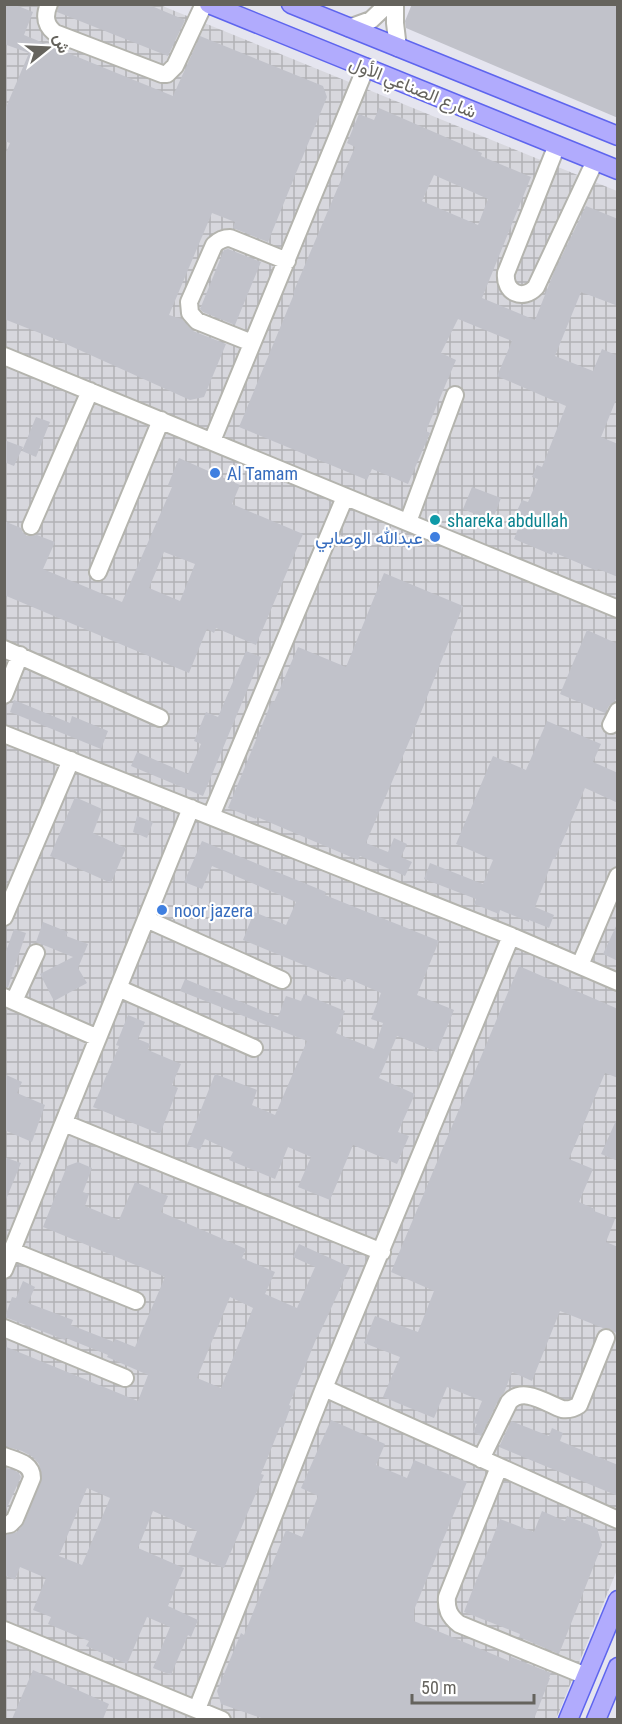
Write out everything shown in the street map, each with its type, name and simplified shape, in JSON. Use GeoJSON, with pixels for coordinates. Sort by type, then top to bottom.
{"type":"FeatureCollection","features":[{"type":"Feature","properties":{"kind":"main road","name":"شارع الصناعي الأول"},"geometry":{"type":"LineString","coordinates":[[209,4],[618,170]]}},
{"type":"Feature","properties":{"kind":"main road","name":"شارع الصناعي الأول"},"geometry":{"type":"LineString","coordinates":[[291,4],[618,136]]}},
{"type":"Feature","properties":{"kind":"main road"},"geometry":{"type":"LineString","coordinates":[[568,1719],[618,1600]]}},
{"type":"Feature","properties":{"kind":"main road"},"geometry":{"type":"LineString","coordinates":[[596,1719],[618,1667]]}},
{"type":"Feature","properties":{"kind":"street"},"geometry":{"type":"LineString","coordinates":[[49,4],[45,17],[47,24],[56,33],[162,74],[167,74],[176,66],[204,4]]}},
{"type":"Feature","properties":{"kind":"street"},"geometry":{"type":"LineString","coordinates":[[349,28],[370,20],[387,4]]}},
{"type":"Feature","properties":{"kind":"street"},"geometry":{"type":"LineString","coordinates":[[395,4],[398,48]]}},
{"type":"Feature","properties":{"kind":"street"},"geometry":{"type":"LineString","coordinates":[[212,441],[366,67]]}},
{"type":"Feature","properties":{"kind":"street"},"geometry":{"type":"LineString","coordinates":[[557,146],[506,273],[508,287],[515,293],[529,293],[536,287],[595,161]]}},
{"type":"Feature","properties":{"kind":"street"},"geometry":{"type":"LineString","coordinates":[[252,343],[197,321],[190,313],[189,302],[214,245],[224,238],[230,238],[287,261]]}},
{"type":"Feature","properties":{"kind":"street"},"geometry":{"type":"LineString","coordinates":[[4,356],[618,609]]}},
{"type":"Feature","properties":{"kind":"street"},"geometry":{"type":"LineString","coordinates":[[31,526],[90,391]]}},
{"type":"Feature","properties":{"kind":"street"},"geometry":{"type":"LineString","coordinates":[[408,522],[455,394]]}},
{"type":"Feature","properties":{"kind":"street"},"geometry":{"type":"LineString","coordinates":[[98,572],[161,420]]}},
{"type":"Feature","properties":{"kind":"street"},"geometry":{"type":"LineString","coordinates":[[211,816],[345,496]]}},
{"type":"Feature","properties":{"kind":"street"},"geometry":{"type":"LineString","coordinates":[[4,695],[12,652],[160,717]]}},
{"type":"Feature","properties":{"kind":"street"},"geometry":{"type":"LineString","coordinates":[[4,734],[191,807],[618,981]]}},
{"type":"Feature","properties":{"kind":"street"},"geometry":{"type":"LineString","coordinates":[[4,917],[71,760]]}},
{"type":"Feature","properties":{"kind":"street"},"geometry":{"type":"LineString","coordinates":[[4,1270],[191,807]]}},
{"type":"Feature","properties":{"kind":"street"},"geometry":{"type":"LineString","coordinates":[[580,965],[618,876]]}},
{"type":"Feature","properties":{"kind":"street"},"geometry":{"type":"LineString","coordinates":[[147,919],[282,980]]}},
{"type":"Feature","properties":{"kind":"street"},"geometry":{"type":"LineString","coordinates":[[196,1709],[324,1388],[511,936]]}},
{"type":"Feature","properties":{"kind":"street"},"geometry":{"type":"LineString","coordinates":[[36,953],[9,999],[98,1038]]}},
{"type":"Feature","properties":{"kind":"street"},"geometry":{"type":"LineString","coordinates":[[118,988],[254,1048]]}},
{"type":"Feature","properties":{"kind":"street"},"geometry":{"type":"LineString","coordinates":[[64,1123],[382,1252]]}},
{"type":"Feature","properties":{"kind":"street"},"geometry":{"type":"LineString","coordinates":[[12,1251],[136,1301]]}},
{"type":"Feature","properties":{"kind":"street"},"geometry":{"type":"LineString","coordinates":[[4,1328],[125,1378]]}},
{"type":"Feature","properties":{"kind":"street"},"geometry":{"type":"LineString","coordinates":[[481,1458],[509,1402],[518,1395],[529,1395],[568,1410],[579,1405],[606,1338]]}},
{"type":"Feature","properties":{"kind":"street"},"geometry":{"type":"LineString","coordinates":[[324,1388],[618,1520]]}},
{"type":"Feature","properties":{"kind":"street"},"geometry":{"type":"LineString","coordinates":[[4,1456],[28,1466],[33,1474],[15,1519],[10,1524],[4,1525]]}},
{"type":"Feature","properties":{"kind":"street"},"geometry":{"type":"LineString","coordinates":[[499,1467],[447,1597],[448,1613],[459,1624],[586,1676]]}},
{"type":"Feature","properties":{"kind":"street"},"geometry":{"type":"LineString","coordinates":[[4,1630],[222,1719]]}},
{"type":"Feature","properties":{"kind":"shaded area"},"geometry":{"type":"Polygon","coordinates":[[[5,5],[160,5],[617,191],[617,1570],[556,1719],[5,1720],[5,5]]]}},
{"type":"Feature","properties":{"kind":"building"},"geometry":{"type":"Polygon","coordinates":[[[4,4],[13,4],[33,12],[24,35],[173,96],[200,36],[323,86],[327,97],[268,242],[233,228],[235,222],[212,213],[169,315],[182,319],[193,331],[226,344],[204,397],[190,400],[55,339],[4,319],[4,157],[10,143],[4,141],[4,112],[29,53],[4,44],[4,4]]]}},
{"type":"Feature","properties":{"kind":"building"},"geometry":{"type":"Polygon","coordinates":[[[59,4],[147,4],[185,20],[168,56],[57,12],[59,4]]]}},
{"type":"Feature","properties":{"kind":"building"},"geometry":{"type":"Polygon","coordinates":[[[412,4],[618,4],[618,118],[406,28],[405,21],[412,4]]]}},
{"type":"Feature","properties":{"kind":"building"},"geometry":{"type":"Polygon","coordinates":[[[379,108],[531,177],[482,298],[535,320],[554,272],[586,206],[618,219],[618,306],[581,292],[555,356],[593,371],[602,349],[618,356],[618,395],[601,437],[618,444],[618,577],[598,569],[597,571],[553,552],[552,555],[514,539],[523,516],[516,513],[522,500],[528,502],[538,479],[532,477],[537,465],[542,467],[566,406],[497,376],[512,341],[458,319],[441,353],[456,360],[426,431],[430,433],[408,484],[372,469],[367,480],[239,427],[355,147],[347,143],[359,114],[374,120],[379,108]],[[434,175],[422,201],[478,225],[488,199],[434,175]]]}},
{"type":"Feature","properties":{"kind":"building"},"geometry":{"type":"Polygon","coordinates":[[[228,249],[261,262],[235,325],[200,309],[224,250],[228,249]]]}},
{"type":"Feature","properties":{"kind":"building"},"geometry":{"type":"Polygon","coordinates":[[[36,417],[50,422],[36,457],[22,451],[36,417]]]}},
{"type":"Feature","properties":{"kind":"building"},"geometry":{"type":"Polygon","coordinates":[[[4,440],[23,447],[14,466],[4,462],[4,440]]]}},
{"type":"Feature","properties":{"kind":"building"},"geometry":{"type":"Polygon","coordinates":[[[179,458],[240,485],[232,504],[303,534],[256,645],[216,628],[214,633],[207,629],[189,673],[4,595],[4,521],[21,528],[27,536],[37,535],[55,542],[43,569],[122,602],[172,487],[168,485],[179,458]],[[164,552],[149,588],[180,601],[195,564],[164,552]]]}},
{"type":"Feature","properties":{"kind":"building"},"geometry":{"type":"Polygon","coordinates":[[[472,487],[501,498],[492,521],[463,509],[472,487]]]}},
{"type":"Feature","properties":{"kind":"building"},"geometry":{"type":"Polygon","coordinates":[[[384,573],[463,606],[366,843],[388,852],[394,838],[407,844],[401,857],[412,862],[405,876],[360,856],[358,860],[257,817],[256,819],[228,808],[272,701],[274,702],[298,647],[346,667],[384,573]]]}},
{"type":"Feature","properties":{"kind":"building"},"geometry":{"type":"Polygon","coordinates":[[[587,630],[618,644],[618,695],[605,713],[560,694],[587,630]]]}},
{"type":"Feature","properties":{"kind":"building"},"geometry":{"type":"Polygon","coordinates":[[[246,651],[261,657],[203,796],[131,766],[137,752],[188,774],[201,744],[194,741],[206,712],[218,717],[246,651]]]}},
{"type":"Feature","properties":{"kind":"building"},"geometry":{"type":"Polygon","coordinates":[[[14,700],[70,723],[72,716],[108,731],[101,749],[10,712],[14,700]]]}},
{"type":"Feature","properties":{"kind":"building"},"geometry":{"type":"Polygon","coordinates":[[[547,721],[601,744],[593,762],[618,773],[618,803],[585,788],[555,859],[553,859],[535,907],[554,915],[549,928],[500,910],[499,914],[474,904],[476,899],[424,879],[430,863],[483,884],[493,860],[456,844],[493,756],[526,770],[547,721]]]}},
{"type":"Feature","properties":{"kind":"building"},"geometry":{"type":"Polygon","coordinates":[[[75,797],[102,809],[93,833],[126,848],[111,883],[50,856],[75,797]]]}},
{"type":"Feature","properties":{"kind":"building"},"geometry":{"type":"Polygon","coordinates":[[[137,816],[153,822],[147,838],[133,832],[137,816]]]}},
{"type":"Feature","properties":{"kind":"building"},"geometry":{"type":"Polygon","coordinates":[[[202,841],[326,892],[325,895],[439,941],[417,995],[454,1010],[437,1052],[397,1036],[379,1078],[415,1094],[398,1132],[409,1136],[397,1164],[353,1145],[330,1200],[298,1187],[311,1157],[288,1147],[275,1179],[229,1160],[233,1152],[205,1139],[200,1150],[187,1145],[215,1074],[257,1090],[252,1105],[275,1115],[307,1041],[180,991],[185,979],[278,1017],[286,996],[301,1001],[304,994],[345,1011],[336,1033],[374,1049],[383,1023],[371,1019],[381,993],[347,978],[345,982],[243,940],[254,912],[286,925],[296,902],[212,866],[202,889],[184,882],[202,841]]]}},
{"type":"Feature","properties":{"kind":"building"},"geometry":{"type":"Polygon","coordinates":[[[43,922],[68,932],[66,936],[88,944],[78,968],[87,983],[54,1001],[40,974],[73,957],[36,942],[43,922]]]}},
{"type":"Feature","properties":{"kind":"building"},"geometry":{"type":"Polygon","coordinates":[[[618,922],[618,961],[603,954],[618,922]]]}},
{"type":"Feature","properties":{"kind":"building"},"geometry":{"type":"Polygon","coordinates":[[[14,929],[26,933],[8,987],[4,987],[4,957],[14,929]]]}},
{"type":"Feature","properties":{"kind":"building"},"geometry":{"type":"Polygon","coordinates":[[[519,966],[618,1009],[618,1078],[605,1073],[569,1159],[593,1169],[579,1202],[615,1219],[606,1242],[618,1247],[618,1334],[560,1311],[532,1381],[512,1372],[504,1393],[481,1436],[473,1432],[477,1424],[473,1423],[482,1401],[447,1387],[434,1418],[383,1397],[400,1357],[364,1343],[375,1316],[418,1332],[434,1291],[391,1272],[519,966]]]}},
{"type":"Feature","properties":{"kind":"building"},"geometry":{"type":"Polygon","coordinates":[[[128,1015],[145,1022],[138,1039],[150,1044],[148,1050],[181,1064],[172,1085],[178,1088],[160,1134],[93,1107],[119,1046],[116,1045],[128,1015]]]}},
{"type":"Feature","properties":{"kind":"building"},"geometry":{"type":"Polygon","coordinates":[[[4,1074],[22,1082],[17,1093],[45,1105],[32,1142],[4,1130],[4,1074]]]}},
{"type":"Feature","properties":{"kind":"building"},"geometry":{"type":"Polygon","coordinates":[[[618,1116],[618,1161],[601,1154],[618,1116]]]}},
{"type":"Feature","properties":{"kind":"building"},"geometry":{"type":"Polygon","coordinates":[[[4,1157],[21,1163],[5,1202],[4,1202],[4,1157]]]}},
{"type":"Feature","properties":{"kind":"building"},"geometry":{"type":"Polygon","coordinates":[[[78,1162],[92,1168],[83,1192],[89,1194],[85,1206],[119,1220],[135,1182],[168,1196],[161,1212],[246,1249],[242,1258],[275,1272],[265,1294],[297,1308],[315,1267],[293,1257],[299,1244],[350,1267],[317,1337],[289,1405],[291,1406],[283,1428],[280,1427],[261,1474],[264,1475],[224,1568],[188,1554],[197,1531],[153,1511],[138,1548],[184,1568],[168,1606],[198,1620],[191,1637],[188,1635],[171,1675],[153,1668],[170,1627],[147,1617],[127,1664],[86,1646],[89,1641],[48,1624],[51,1617],[33,1610],[46,1578],[20,1567],[15,1580],[4,1575],[4,1535],[17,1532],[24,1523],[42,1477],[39,1464],[33,1457],[4,1446],[4,1346],[138,1401],[148,1375],[107,1357],[108,1355],[5,1317],[12,1297],[16,1298],[23,1281],[35,1287],[28,1303],[73,1320],[71,1325],[114,1342],[115,1339],[135,1347],[165,1277],[43,1227],[67,1166],[78,1162]],[[230,1297],[197,1378],[221,1388],[253,1308],[230,1297]],[[87,1488],[59,1556],[82,1565],[110,1498],[87,1488]]]}},
{"type":"Feature","properties":{"kind":"building"},"geometry":{"type":"Polygon","coordinates":[[[331,1420],[385,1444],[376,1465],[407,1478],[414,1460],[467,1482],[414,1610],[414,1621],[509,1661],[511,1657],[551,1673],[534,1719],[264,1719],[221,1704],[217,1691],[241,1633],[244,1635],[286,1530],[302,1537],[318,1496],[301,1488],[331,1420]]]}},
{"type":"Feature","properties":{"kind":"building"},"geometry":{"type":"Polygon","coordinates":[[[511,1421],[549,1436],[552,1428],[563,1433],[560,1441],[618,1465],[618,1496],[499,1447],[511,1421]]]}},
{"type":"Feature","properties":{"kind":"building"},"geometry":{"type":"Polygon","coordinates":[[[4,1467],[18,1472],[21,1477],[4,1514],[4,1467]]]}},
{"type":"Feature","properties":{"kind":"building"},"geometry":{"type":"Polygon","coordinates":[[[542,1511],[565,1521],[567,1516],[597,1528],[602,1545],[559,1654],[519,1637],[520,1634],[464,1612],[500,1519],[534,1532],[542,1511]]]}},
{"type":"Feature","properties":{"kind":"building"},"geometry":{"type":"Polygon","coordinates":[[[33,1670],[109,1704],[103,1719],[12,1719],[33,1670]]]}},
{"type":"Feature","properties":{"kind":"place","name":"Al Tamam"},"geometry":{"type":"Point","coordinates":[215,473]}},
{"type":"Feature","properties":{"kind":"place","name":"shareka abdullah"},"geometry":{"type":"Point","coordinates":[435,520]}},
{"type":"Feature","properties":{"kind":"place","name":"عبدالله الوصابي"},"geometry":{"type":"Point","coordinates":[435,537]}},
{"type":"Feature","properties":{"kind":"place","name":"noor jazera"},"geometry":{"type":"Point","coordinates":[162,910]}}]}
